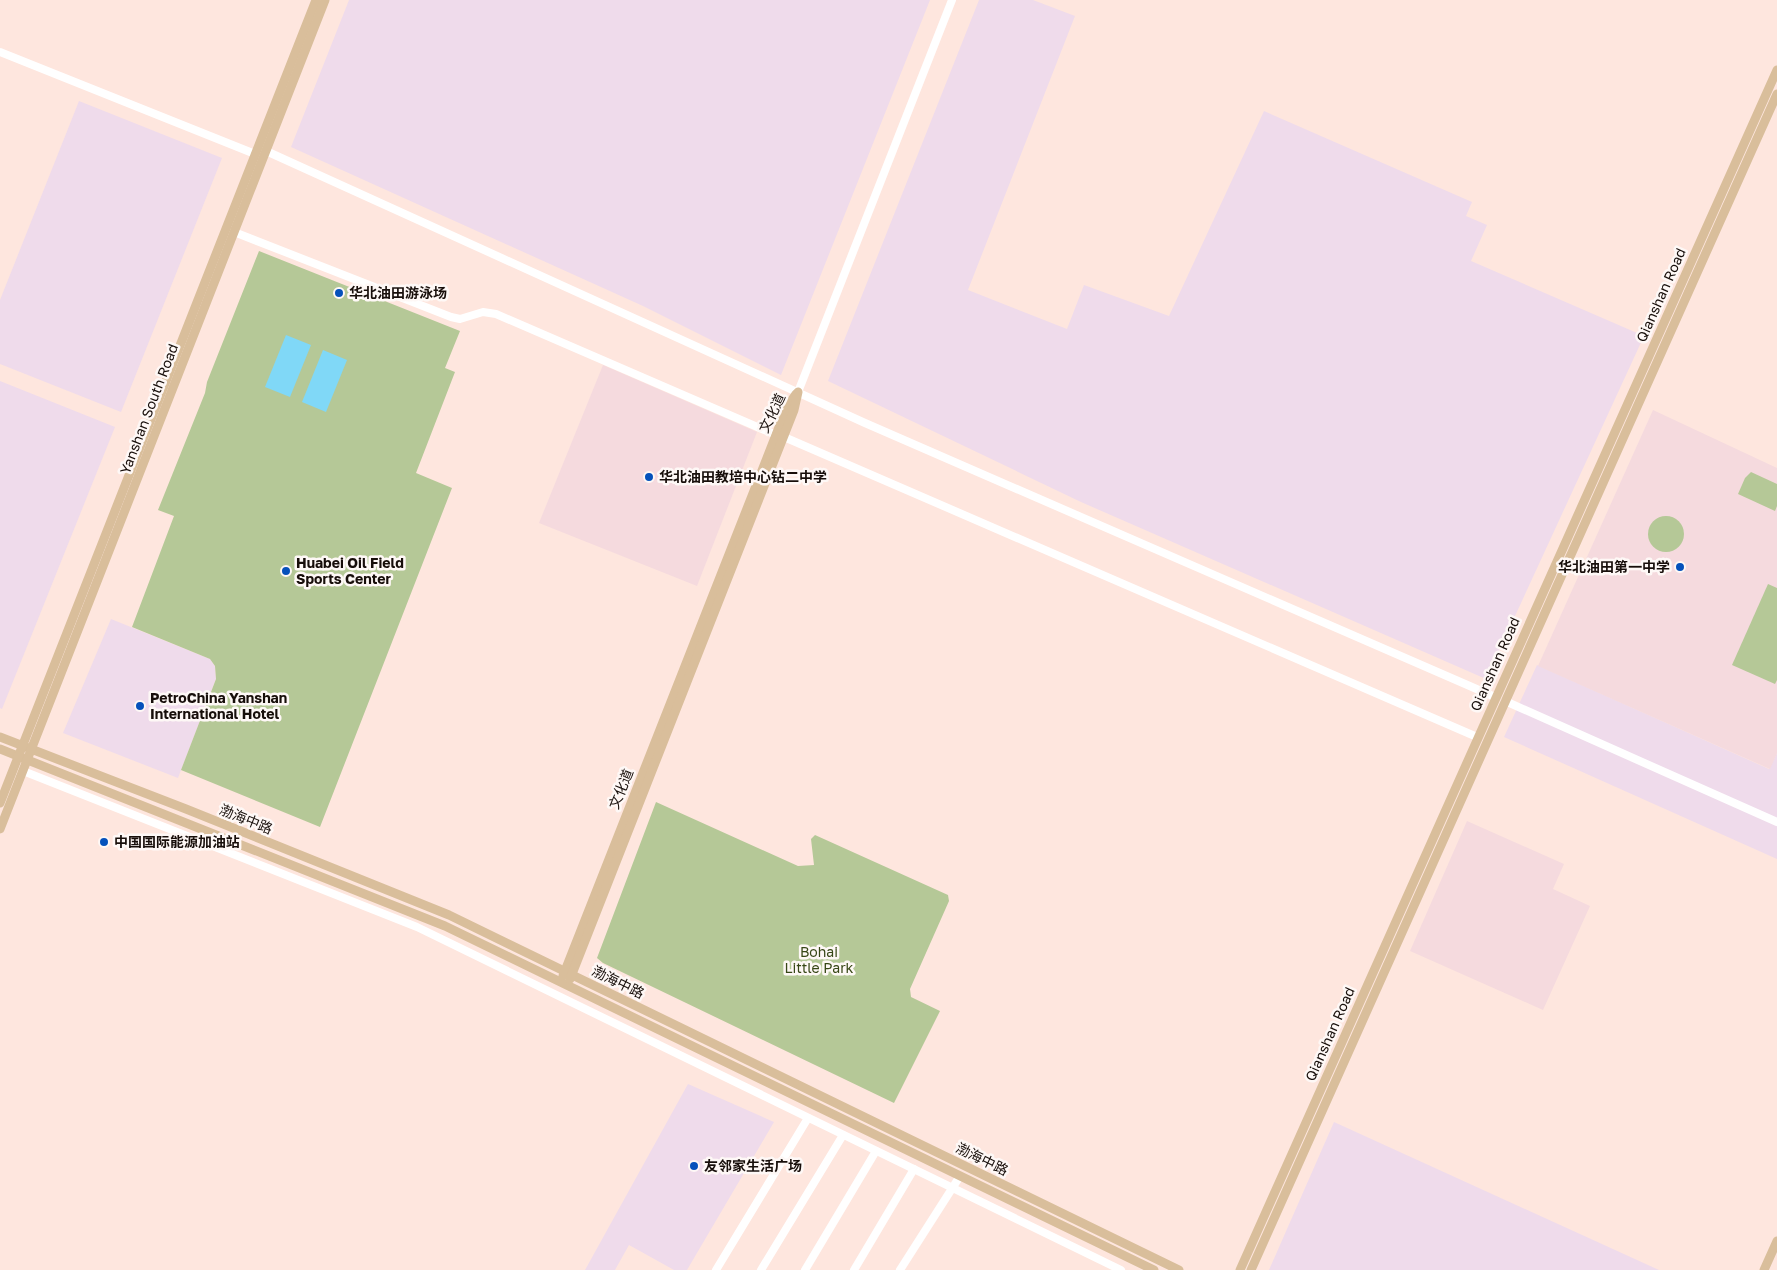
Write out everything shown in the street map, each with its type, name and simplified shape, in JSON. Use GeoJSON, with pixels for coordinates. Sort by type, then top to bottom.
{"type":"FeatureCollection","features":[{"type":"Feature","properties":{"kind":"main road","name":"Yanshan South Road"},"geometry":{"type":"LineString","coordinates":[[0,803],[23,758],[316,0]]}},
{"type":"Feature","properties":{"kind":"main road","name":"Yanshan South Road"},"geometry":{"type":"LineString","coordinates":[[27,747],[325,0]]}},
{"type":"Feature","properties":{"kind":"main road","name":"Qianshan Road"},"geometry":{"type":"LineString","coordinates":[[1240,1270],[1777,70]]}},
{"type":"Feature","properties":{"kind":"main road","name":"Qianshan Road"},"geometry":{"type":"LineString","coordinates":[[1250,1270],[1777,94]]}},
{"type":"Feature","properties":{"kind":"main road","name":"文化道"},"geometry":{"type":"LineString","coordinates":[[564,984],[780,436],[787,407],[798,392]]}},
{"type":"Feature","properties":{"kind":"main road","name":"渤海中路"},"geometry":{"type":"LineString","coordinates":[[0,737],[432,908],[1179,1270]]}},
{"type":"Feature","properties":{"kind":"main road","name":"渤海中路"},"geometry":{"type":"LineString","coordinates":[[0,749],[445,926],[1154,1270]]}},
{"type":"Feature","properties":{"kind":"main road","name":"Yanshan South Road"},"geometry":{"type":"LineString","coordinates":[[0,829],[22,772],[23,758]]}},
{"type":"Feature","properties":{"kind":"main road"},"geometry":{"type":"LineString","coordinates":[[1764,1270],[1777,1241]]}},
{"type":"Feature","properties":{"kind":"street"},"geometry":{"type":"LineString","coordinates":[[798,392],[952,0]]}},
{"type":"Feature","properties":{"kind":"street"},"geometry":{"type":"LineString","coordinates":[[0,52],[256,154]]}},
{"type":"Feature","properties":{"kind":"street"},"geometry":{"type":"LineString","coordinates":[[266,151],[798,392],[1496,697]]}},
{"type":"Feature","properties":{"kind":"street"},"geometry":{"type":"LineString","coordinates":[[234,232],[451,317],[460,319],[483,312],[496,314],[1477,737]]}},
{"type":"Feature","properties":{"kind":"street"},"geometry":{"type":"LineString","coordinates":[[1505,701],[1777,822]]}},
{"type":"Feature","properties":{"kind":"street"},"geometry":{"type":"LineString","coordinates":[[22,772],[417,927],[1121,1270]]}},
{"type":"Feature","properties":{"kind":"street"},"geometry":{"type":"LineString","coordinates":[[716,1270],[808,1118]]}},
{"type":"Feature","properties":{"kind":"street"},"geometry":{"type":"LineString","coordinates":[[761,1270],[843,1135]]}},
{"type":"Feature","properties":{"kind":"street"},"geometry":{"type":"LineString","coordinates":[[805,1270],[876,1151]]}},
{"type":"Feature","properties":{"kind":"street"},"geometry":{"type":"LineString","coordinates":[[854,1270],[914,1169]]}},
{"type":"Feature","properties":{"kind":"street"},"geometry":{"type":"LineString","coordinates":[[903,1269],[960,1176]]}},
{"type":"Feature","properties":{"kind":"shaded area"},"geometry":{"type":"Polygon","coordinates":[[[349,0],[930,0],[781,375],[643,306],[291,147],[349,0]]]}},
{"type":"Feature","properties":{"kind":"shaded area"},"geometry":{"type":"Polygon","coordinates":[[[979,0],[1033,0],[1075,16],[968,290],[1067,329],[1084,285],[1169,316],[1264,111],[1472,202],[1466,216],[1487,225],[1471,261],[1644,336],[1486,679],[1081,502],[828,381],[979,0]]]}},
{"type":"Feature","properties":{"kind":"shaded area"},"geometry":{"type":"Polygon","coordinates":[[[79,101],[222,158],[121,412],[0,364],[0,300],[79,101]]]}},
{"type":"Feature","properties":{"kind":"shaded area","name":"华北油田教培中心钻二中学"},"geometry":{"type":"Polygon","coordinates":[[[603,365],[757,432],[697,586],[539,523],[603,365]]]}},
{"type":"Feature","properties":{"kind":"shaded area"},"geometry":{"type":"Polygon","coordinates":[[[0,381],[115,427],[2,709],[0,708],[0,381]]]}},
{"type":"Feature","properties":{"kind":"shaded area","name":"华北油田第一中学"},"geometry":{"type":"Polygon","coordinates":[[[1653,410],[1777,468],[1777,753],[1770,769],[1538,666],[1653,410]]]}},
{"type":"Feature","properties":{"kind":"shaded area","name":"PetroChina Yanshan International Hotel"},"geometry":{"type":"Polygon","coordinates":[[[111,619],[210,659],[215,666],[216,679],[178,778],[63,733],[111,619]]]}},
{"type":"Feature","properties":{"kind":"shaded area"},"geometry":{"type":"Polygon","coordinates":[[[1537,665],[1769,769],[1777,753],[1777,859],[1504,737],[1537,665]]]}},
{"type":"Feature","properties":{"kind":"shaded area"},"geometry":{"type":"Polygon","coordinates":[[[1467,821],[1564,864],[1553,889],[1590,906],[1543,1010],[1410,951],[1467,821]]]}},
{"type":"Feature","properties":{"kind":"shaded area"},"geometry":{"type":"Polygon","coordinates":[[[688,1084],[774,1122],[687,1270],[674,1270],[629,1245],[615,1270],[585,1270],[688,1084]]]}},
{"type":"Feature","properties":{"kind":"shaded area"},"geometry":{"type":"Polygon","coordinates":[[[1334,1122],[1659,1270],[1269,1270],[1334,1122]]]}},
{"type":"Feature","properties":{"kind":"green space","name":"Huabei Oil Field Sports Center"},"geometry":{"type":"Polygon","coordinates":[[[259,251],[460,331],[445,368],[455,372],[416,473],[452,488],[320,827],[181,770],[216,679],[215,666],[210,659],[132,627],[174,516],[158,510],[259,251]]]}},
{"type":"Feature","properties":{"kind":"green space"},"geometry":{"type":"Polygon","coordinates":[[[1751,472],[1777,484],[1777,506],[1775,511],[1738,494],[1745,478],[1751,472]]]}},
{"type":"Feature","properties":{"kind":"green space"},"geometry":{"type":"Polygon","coordinates":[[[1666,516],[1673,517],[1679,521],[1683,527],[1683,541],[1679,547],[1673,551],[1666,552],[1659,551],[1653,547],[1649,541],[1648,534],[1649,527],[1653,521],[1659,517],[1666,516]]]}},
{"type":"Feature","properties":{"kind":"green space"},"geometry":{"type":"Polygon","coordinates":[[[1768,584],[1777,588],[1777,680],[1775,684],[1732,665],[1768,584]]]}},
{"type":"Feature","properties":{"kind":"green space","name":"Bohai Little Park"},"geometry":{"type":"Polygon","coordinates":[[[656,802],[798,866],[814,865],[811,839],[815,835],[948,895],[949,901],[910,989],[911,997],[940,1011],[894,1103],[603,963],[597,958],[656,802]]]}},
{"type":"Feature","properties":{"kind":"water"},"geometry":{"type":"Polygon","coordinates":[[[286,335],[311,345],[290,397],[265,387],[286,335]]]}},
{"type":"Feature","properties":{"kind":"water"},"geometry":{"type":"Polygon","coordinates":[[[323,350],[347,360],[326,412],[302,402],[323,350]]]}},
{"type":"Feature","properties":{"kind":"place","name":"华北油田游泳场"},"geometry":{"type":"Point","coordinates":[339,293]}},
{"type":"Feature","properties":{"kind":"place","name":"华北油田教培中心钻二中学"},"geometry":{"type":"Point","coordinates":[649,477]}},
{"type":"Feature","properties":{"kind":"place","name":"华北油田第一中学"},"geometry":{"type":"Point","coordinates":[1680,567]}},
{"type":"Feature","properties":{"kind":"place","name":"Huabei Oil Field Sports Center"},"geometry":{"type":"Point","coordinates":[286,571]}},
{"type":"Feature","properties":{"kind":"place","name":"PetroChina Yanshan International Hotel"},"geometry":{"type":"Point","coordinates":[140,706]}},
{"type":"Feature","properties":{"kind":"place","name":"中国国际能源加油站"},"geometry":{"type":"Point","coordinates":[104,842]}},
{"type":"Feature","properties":{"kind":"place","name":"友邻家生活广场"},"geometry":{"type":"Point","coordinates":[694,1166]}}]}
